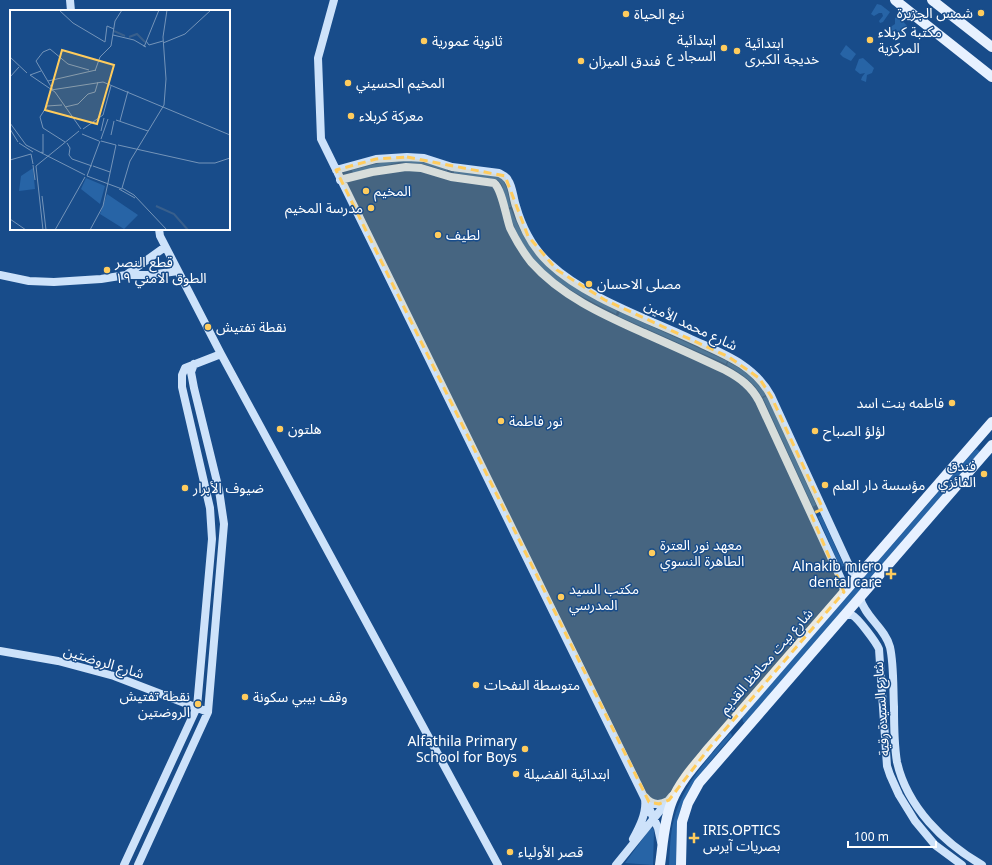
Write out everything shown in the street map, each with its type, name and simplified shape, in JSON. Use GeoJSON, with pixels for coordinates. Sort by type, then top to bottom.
{"type":"FeatureCollection","features":[{"type":"Feature","properties":{"kind":"main road"},"geometry":{"type":"LineString","coordinates":[[70,0],[71,10]]}},
{"type":"Feature","properties":{"kind":"main road"},"geometry":{"type":"LineString","coordinates":[[334,0],[318,58],[320,124],[324,145],[644,797],[660,834],[662,854]]}},
{"type":"Feature","properties":{"kind":"main road"},"geometry":{"type":"LineString","coordinates":[[932,0],[992,47]]}},
{"type":"Feature","properties":{"kind":"main road"},"geometry":{"type":"LineString","coordinates":[[897,1],[992,77]]}},
{"type":"Feature","properties":{"kind":"main road","name":"شارع محمد الأمين"},"geometry":{"type":"LineString","coordinates":[[336,170],[392,157],[406,157],[424,158],[452,167],[499,173],[505,176],[510,183],[518,214],[528,236],[541,254],[557,270],[585,289],[610,302],[729,357],[749,368],[759,378],[771,396],[852,572],[859,574]]}},
{"type":"Feature","properties":{"kind":"main road","name":"شارع محمد الأمين"},"geometry":{"type":"LineString","coordinates":[[340,180],[372,172],[406,167],[421,168],[451,177],[492,182],[496,184],[500,190],[507,221],[519,245],[532,262],[550,279],[595,310],[735,375],[748,384],[760,401],[842,582],[844,592]]}},
{"type":"Feature","properties":{"kind":"main road"},"geometry":{"type":"LineString","coordinates":[[159,230],[165,247],[221,354],[498,865]]}},
{"type":"Feature","properties":{"kind":"main road"},"geometry":{"type":"LineString","coordinates":[[126,275],[165,247]]}},
{"type":"Feature","properties":{"kind":"main road"},"geometry":{"type":"LineString","coordinates":[[0,275],[30,281],[54,282],[101,279],[126,275],[150,275],[178,271]]}},
{"type":"Feature","properties":{"kind":"main road"},"geometry":{"type":"LineString","coordinates":[[124,865],[197,707],[208,596],[212,528],[210,508],[182,385],[183,370],[194,364],[221,354]]}},
{"type":"Feature","properties":{"kind":"main road"},"geometry":{"type":"LineString","coordinates":[[138,865],[208,712],[224,524],[219,490],[191,372],[194,364]]}},
{"type":"Feature","properties":{"kind":"main road","name":"شارع بيت محافظ القديم"},"geometry":{"type":"LineString","coordinates":[[660,865],[667,818],[672,800],[678,790],[710,748],[738,715],[992,422]]}},
{"type":"Feature","properties":{"kind":"main road"},"geometry":{"type":"LineString","coordinates":[[979,436],[983,444],[992,446]]}},
{"type":"Feature","properties":{"kind":"main road"},"geometry":{"type":"LineString","coordinates":[[970,446],[979,449],[981,458]]}},
{"type":"Feature","properties":{"kind":"main road","name":"شارع بيت محافظ القديم"},"geometry":{"type":"LineString","coordinates":[[680,865],[681,827],[688,803],[699,783],[958,487],[992,446]]}},
{"type":"Feature","properties":{"kind":"main road"},"geometry":{"type":"LineString","coordinates":[[811,514],[823,509]]}},
{"type":"Feature","properties":{"kind":"main road","name":"شارع السيدة رقية"},"geometry":{"type":"LineString","coordinates":[[860,598],[863,608],[885,636],[889,646],[892,672],[895,746],[897,762],[903,780],[915,803],[934,828],[956,849],[982,865]]}},
{"type":"Feature","properties":{"kind":"main road","name":"شارع السيدة رقية"},"geometry":{"type":"LineString","coordinates":[[845,615],[851,615],[856,619],[873,638],[879,648],[887,766],[899,795],[910,814],[931,840],[962,865]]}},
{"type":"Feature","properties":{"kind":"main road","name":"شارع الروضتين"},"geometry":{"type":"LineString","coordinates":[[0,651],[58,661],[114,676],[208,712]]}},
{"type":"Feature","properties":{"kind":"main road"},"geometry":{"type":"LineString","coordinates":[[738,715],[737,719],[740,725],[750,725]]}},
{"type":"Feature","properties":{"kind":"main road"},"geometry":{"type":"LineString","coordinates":[[726,730],[731,728],[736,730],[738,736],[736,739]]}},
{"type":"Feature","properties":{"kind":"main road"},"geometry":{"type":"LineString","coordinates":[[616,865],[678,790]]}},
{"type":"Feature","properties":{"kind":"main road"},"geometry":{"type":"LineString","coordinates":[[644,797],[649,802],[656,804],[663,804],[669,800]]}},
{"type":"Feature","properties":{"kind":"main road"},"geometry":{"type":"LineString","coordinates":[[625,854],[640,823],[645,805],[644,797]]}},
{"type":"Feature","properties":{"kind":"highlighted area"},"geometry":{"type":"Polygon","coordinates":[[[407,157],[505,176],[528,236],[557,270],[605,300],[729,357],[759,378],[771,396],[823,509],[811,514],[844,592],[710,747],[669,800],[659,804],[649,802],[336,170],[376,159],[407,157]]]}},
{"type":"Feature","properties":{"kind":"shaded area"},"geometry":{"type":"Polygon","coordinates":[[[877,4],[881,5],[890,12],[883,22],[880,23],[879,21],[883,16],[882,13],[874,16],[871,14],[877,4]]]}},
{"type":"Feature","properties":{"kind":"shaded area"},"geometry":{"type":"Polygon","coordinates":[[[897,17],[901,19],[908,27],[902,30],[902,35],[899,38],[897,37],[898,33],[896,29],[891,32],[889,31],[889,28],[895,24],[895,18],[897,17]]]}},
{"type":"Feature","properties":{"kind":"shaded area"},"geometry":{"type":"Polygon","coordinates":[[[846,45],[856,54],[851,61],[840,54],[846,45]]]}},
{"type":"Feature","properties":{"kind":"shaded area"},"geometry":{"type":"Polygon","coordinates":[[[863,58],[874,68],[872,73],[867,75],[866,82],[861,80],[865,73],[860,74],[855,70],[859,59],[863,58]]]}},
{"type":"Feature","properties":{"kind":"shaded area"},"geometry":{"type":"Polygon","coordinates":[[[415,160],[447,168],[447,171],[423,164],[400,162],[353,173],[352,170],[388,161],[415,160]]]}},
{"type":"Feature","properties":{"kind":"shaded area"},"geometry":{"type":"Polygon","coordinates":[[[454,170],[499,177],[506,186],[511,207],[507,208],[502,185],[498,180],[454,173],[454,170]]]}},
{"type":"Feature","properties":{"kind":"shaded area"},"geometry":{"type":"Polygon","coordinates":[[[511,209],[520,229],[541,259],[567,281],[617,311],[616,314],[563,285],[536,262],[516,231],[508,210],[511,209]]]}},
{"type":"Feature","properties":{"kind":"shaded area"},"geometry":{"type":"Polygon","coordinates":[[[620,312],[727,361],[726,364],[618,316],[620,312]]]}},
{"type":"Feature","properties":{"kind":"shaded area"},"geometry":{"type":"Polygon","coordinates":[[[728,362],[740,368],[750,376],[766,395],[762,397],[751,382],[727,365],[728,362]]]}},
{"type":"Feature","properties":{"kind":"shaded area"},"geometry":{"type":"Polygon","coordinates":[[[767,396],[816,505],[813,507],[763,398],[767,396]]]}},
{"type":"Feature","properties":{"kind":"shaded area"},"geometry":{"type":"Polygon","coordinates":[[[977,449],[980,452],[745,723],[743,722],[742,717],[977,449]]]}},
{"type":"Feature","properties":{"kind":"shaded area"},"geometry":{"type":"Polygon","coordinates":[[[821,515],[844,566],[840,567],[818,517],[821,515]]]}},
{"type":"Feature","properties":{"kind":"shaded area"},"geometry":{"type":"Polygon","coordinates":[[[731,733],[732,736],[695,782],[684,803],[677,825],[676,865],[669,865],[670,842],[674,819],[683,795],[704,763],[731,733]]]}},
{"type":"Feature","properties":{"kind":"shaded area"},"geometry":{"type":"Polygon","coordinates":[[[653,828],[653,865],[625,863],[650,829],[653,828]]]}},
{"type":"Feature","properties":{"kind":"place","name":"شمس الجزيرة"},"geometry":{"type":"Point","coordinates":[981,13]}},
{"type":"Feature","properties":{"kind":"place","name":"نبع الحياة"},"geometry":{"type":"Point","coordinates":[626,14]}},
{"type":"Feature","properties":{"kind":"place","name":"مكتبة كربلاء المركزية"},"geometry":{"type":"Point","coordinates":[870,40]}},
{"type":"Feature","properties":{"kind":"place","name":"ثانوية عمورية"},"geometry":{"type":"Point","coordinates":[424,41]}},
{"type":"Feature","properties":{"kind":"place","name":"ابتدائية السجاد ع"},"geometry":{"type":"Point","coordinates":[724,48]}},
{"type":"Feature","properties":{"kind":"place","name":"ابتدائية خديجة الكبرى"},"geometry":{"type":"Point","coordinates":[737,51]}},
{"type":"Feature","properties":{"kind":"place","name":"فندق الميزان"},"geometry":{"type":"Point","coordinates":[581,61]}},
{"type":"Feature","properties":{"kind":"place","name":"المخيم الحسيني"},"geometry":{"type":"Point","coordinates":[348,83]}},
{"type":"Feature","properties":{"kind":"place","name":"معركة كربلاء"},"geometry":{"type":"Point","coordinates":[351,116]}},
{"type":"Feature","properties":{"kind":"place","name":"المخيم"},"geometry":{"type":"Point","coordinates":[366,191]}},
{"type":"Feature","properties":{"kind":"place","name":"مدرسة المخيم"},"geometry":{"type":"Point","coordinates":[371,208]}},
{"type":"Feature","properties":{"kind":"place","name":"لطيف"},"geometry":{"type":"Point","coordinates":[438,235]}},
{"type":"Feature","properties":{"kind":"place","name":"قطع النصر الطوق الامني ۱۹"},"geometry":{"type":"Point","coordinates":[107,270]}},
{"type":"Feature","properties":{"kind":"place","name":"مصلى الاحسان"},"geometry":{"type":"Point","coordinates":[589,284]}},
{"type":"Feature","properties":{"kind":"place","name":"نقطة تفتيش"},"geometry":{"type":"Point","coordinates":[208,327]}},
{"type":"Feature","properties":{"kind":"place","name":"فاطمه بنت اسد"},"geometry":{"type":"Point","coordinates":[952,403]}},
{"type":"Feature","properties":{"kind":"place","name":"نور فاطمة"},"geometry":{"type":"Point","coordinates":[501,421]}},
{"type":"Feature","properties":{"kind":"place","name":"هلتون"},"geometry":{"type":"Point","coordinates":[280,429]}},
{"type":"Feature","properties":{"kind":"place","name":"لؤلؤ الصباح"},"geometry":{"type":"Point","coordinates":[815,431]}},
{"type":"Feature","properties":{"kind":"place","name":"فندق الفائزي"},"geometry":{"type":"Point","coordinates":[984,474]}},
{"type":"Feature","properties":{"kind":"place","name":"مؤسسة دار العلم"},"geometry":{"type":"Point","coordinates":[825,485]}},
{"type":"Feature","properties":{"kind":"place","name":"ضيوف الأبرار"},"geometry":{"type":"Point","coordinates":[185,488]}},
{"type":"Feature","properties":{"kind":"place","name":"معهد نور العترة الطاهرة النسوي"},"geometry":{"type":"Point","coordinates":[652,553]}},
{"type":"Feature","properties":{"kind":"place","name":"Alnakib micro dental care"},"geometry":{"type":"Point","coordinates":[891,574]}},
{"type":"Feature","properties":{"kind":"place","name":"مكتب السيد المدرسي"},"geometry":{"type":"Point","coordinates":[561,597]}},
{"type":"Feature","properties":{"kind":"place","name":"متوسطة النفحات"},"geometry":{"type":"Point","coordinates":[476,685]}},
{"type":"Feature","properties":{"kind":"place","name":"وقف بيبي سكونة"},"geometry":{"type":"Point","coordinates":[245,697]}},
{"type":"Feature","properties":{"kind":"place","name":"نقطة تفتيش الروضتين"},"geometry":{"type":"Point","coordinates":[198,704]}},
{"type":"Feature","properties":{"kind":"place","name":"Alfathila Primary School for Boys"},"geometry":{"type":"Point","coordinates":[525,749]}},
{"type":"Feature","properties":{"kind":"place","name":"ابتدائية الفضيلة"},"geometry":{"type":"Point","coordinates":[516,774]}},
{"type":"Feature","properties":{"kind":"place","name":"IRIS.OPTICS بصريات آيرس"},"geometry":{"type":"Point","coordinates":[694,838]}},
{"type":"Feature","properties":{"kind":"place","name":"قصر الأولياء"},"geometry":{"type":"Point","coordinates":[510,852]}}]}
